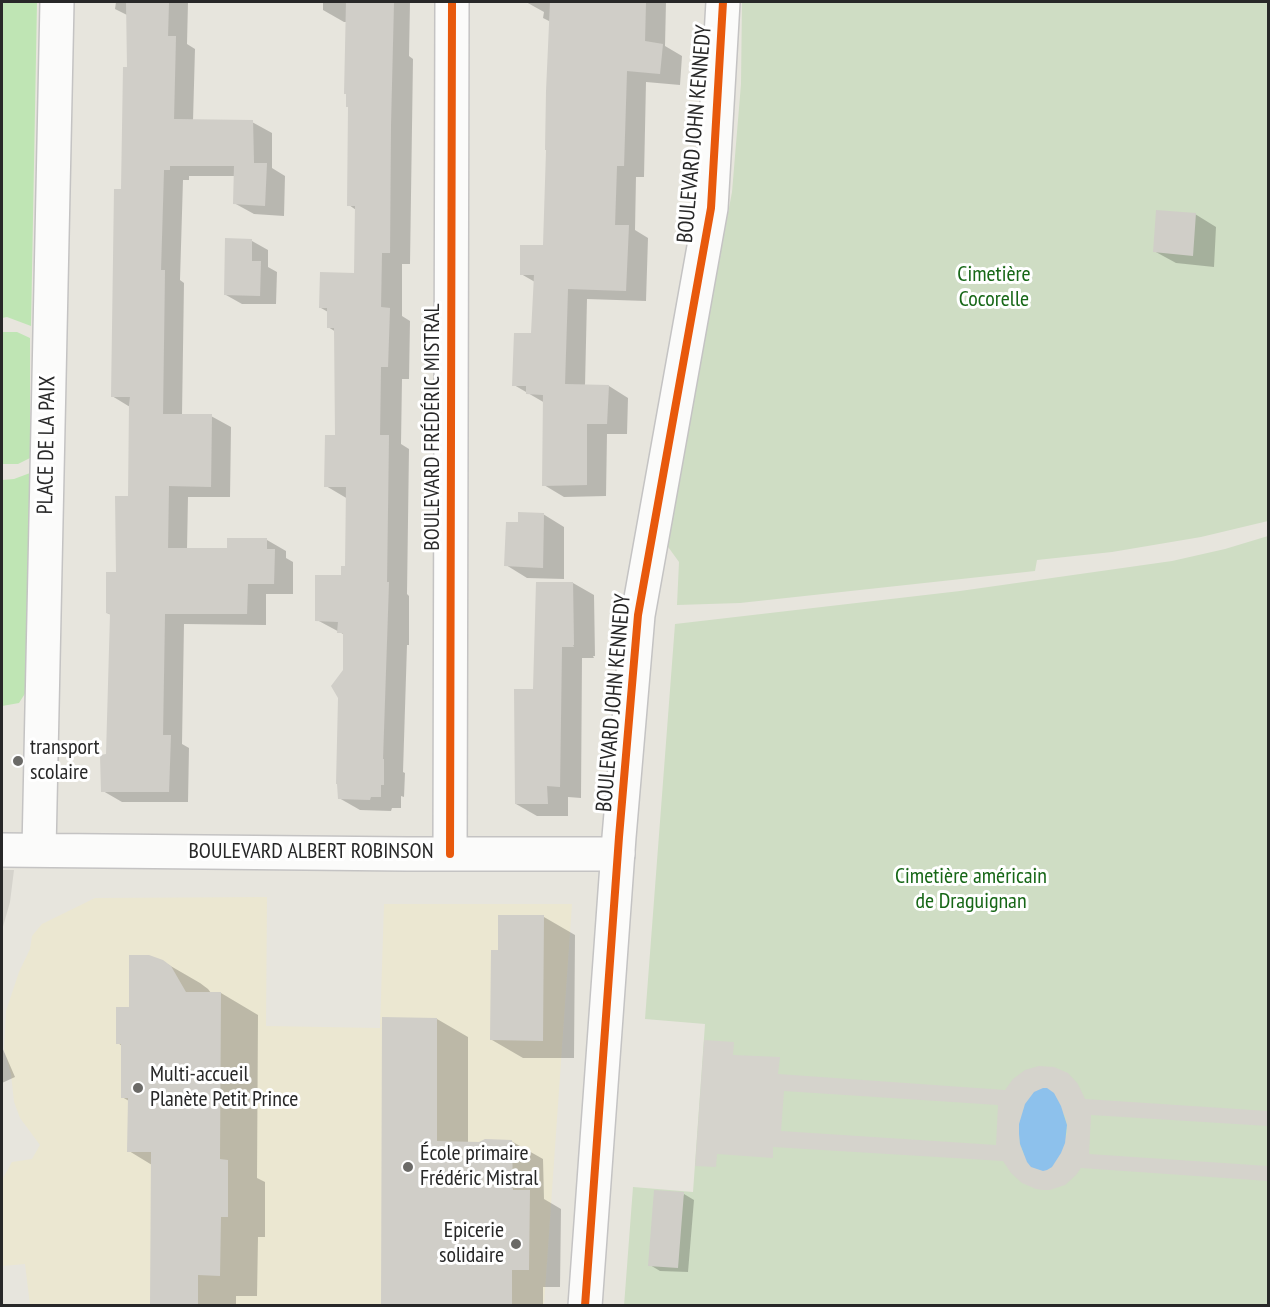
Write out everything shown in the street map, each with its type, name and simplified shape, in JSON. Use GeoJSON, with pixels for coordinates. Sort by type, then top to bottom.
{"type":"FeatureCollection","features":[{"type":"Feature","properties":{"kind":"street","name":"PLACE DE LA PAIX"},"geometry":{"type":"LineString","coordinates":[[39,850],[57,2]]}},
{"type":"Feature","properties":{"kind":"street","name":"BOULEVARD FRÉDÉRIC MISTRAL"},"geometry":{"type":"LineString","coordinates":[[450,854],[452,2]]}},
{"type":"Feature","properties":{"kind":"street","name":"BOULEVARD JOHN KENNEDY"},"geometry":{"type":"LineString","coordinates":[[585,1305],[638,615],[711,208],[723,2]]}},
{"type":"Feature","properties":{"kind":"street"},"geometry":{"type":"LineString","coordinates":[[2,850],[39,850]]}},
{"type":"Feature","properties":{"kind":"street","name":"BOULEVARD ALBERT ROBINSON"},"geometry":{"type":"LineString","coordinates":[[39,850],[618,854]]}},
{"type":"Feature","properties":{"kind":"shaded area"},"geometry":{"type":"Polygon","coordinates":[[[2,870],[14,870],[10,902],[2,930],[2,870]]]}},
{"type":"Feature","properties":{"kind":"shaded area"},"geometry":{"type":"Polygon","coordinates":[[[267,897],[266,1026],[380,1028],[384,904],[572,904],[544,1305],[30,1305],[25,1264],[2,1266],[2,1180],[12,1162],[32,1159],[40,1145],[20,1118],[14,1102],[11,1074],[4,1050],[6,1011],[19,972],[30,949],[32,936],[42,924],[95,898],[267,897]]]}},
{"type":"Feature","properties":{"kind":"shaded area"},"geometry":{"type":"Polygon","coordinates":[[[704,1040],[734,1042],[733,1055],[780,1057],[778,1074],[1005,1090],[1013,1079],[1025,1070],[1039,1066],[1054,1067],[1068,1073],[1078,1084],[1085,1099],[1268,1111],[1268,1126],[1091,1115],[1089,1154],[1268,1166],[1268,1181],[1081,1168],[1065,1185],[1043,1190],[1022,1183],[1003,1161],[773,1147],[773,1158],[717,1154],[716,1167],[695,1166],[704,1040]],[[784,1091],[781,1131],[996,1145],[998,1105],[784,1091]],[[1065,1115],[1019,1124],[1020,1144],[1024,1155],[1067,1135],[1065,1115]]]}},
{"type":"Feature","properties":{"kind":"green space"},"geometry":{"type":"Polygon","coordinates":[[[2,2],[37,2],[31,326],[7,317],[2,318],[2,2]]]}},
{"type":"Feature","properties":{"kind":"green space","name":"Cimetière Cocorelle"},"geometry":{"type":"Polygon","coordinates":[[[742,2],[1268,2],[1268,521],[1201,537],[1112,552],[1037,560],[1035,571],[740,603],[677,605],[679,562],[666,544],[732,192],[741,84],[742,2]]]}},
{"type":"Feature","properties":{"kind":"green space"},"geometry":{"type":"Polygon","coordinates":[[[2,332],[17,332],[30,338],[30,458],[18,464],[2,464],[2,332]]]}},
{"type":"Feature","properties":{"kind":"green space"},"geometry":{"type":"Polygon","coordinates":[[[30,473],[26,692],[19,703],[2,706],[2,480],[14,479],[30,473]]]}},
{"type":"Feature","properties":{"kind":"green space","name":"Cimetière américain de Draguignan"},"geometry":{"type":"Polygon","coordinates":[[[1268,536],[1268,1305],[624,1306],[633,1187],[693,1192],[705,1024],[645,1019],[675,624],[960,591],[1172,561],[1268,536]]]}},
{"type":"Feature","properties":{"kind":"water"},"geometry":{"type":"Polygon","coordinates":[[[1043,1088],[1054,1093],[1067,1125],[1065,1143],[1061,1153],[1052,1167],[1043,1171],[1031,1167],[1027,1162],[1020,1144],[1019,1124],[1025,1104],[1034,1092],[1043,1088]]]}},
{"type":"Feature","properties":{"kind":"building"},"geometry":{"type":"Polygon","coordinates":[[[126,2],[169,2],[168,36],[176,36],[174,119],[253,120],[254,163],[267,163],[265,206],[233,204],[234,166],[170,166],[170,170],[164,170],[161,270],[165,270],[163,414],[212,414],[211,487],[169,486],[168,548],[227,548],[227,538],[267,538],[267,549],[275,549],[274,584],[248,584],[247,614],[165,614],[163,735],[171,735],[169,792],[101,792],[100,755],[106,754],[110,614],[106,613],[106,572],[116,572],[115,496],[128,496],[130,397],[111,397],[114,189],[121,189],[123,67],[127,67],[126,2]]]}},
{"type":"Feature","properties":{"kind":"building"},"geometry":{"type":"Polygon","coordinates":[[[346,2],[394,2],[390,253],[382,253],[381,307],[390,308],[388,367],[381,367],[380,435],[389,435],[387,582],[389,582],[384,785],[381,785],[381,797],[371,797],[370,800],[338,799],[336,784],[338,698],[331,686],[343,670],[343,633],[337,633],[338,622],[315,621],[315,575],[341,575],[341,566],[345,566],[346,487],[324,487],[325,435],[335,435],[334,328],[327,328],[327,308],[319,308],[320,272],[354,273],[355,206],[347,206],[348,107],[346,107],[346,94],[344,94],[346,2]]]}},
{"type":"Feature","properties":{"kind":"building"},"geometry":{"type":"Polygon","coordinates":[[[550,2],[646,2],[645,41],[663,44],[660,74],[627,71],[624,166],[617,166],[615,225],[629,225],[626,291],[568,289],[565,384],[609,385],[607,424],[587,424],[587,485],[542,486],[543,395],[526,394],[526,386],[512,386],[514,333],[531,333],[534,275],[520,275],[520,245],[543,245],[550,2]]]}},
{"type":"Feature","properties":{"kind":"building"},"geometry":{"type":"Polygon","coordinates":[[[1156,210],[1196,213],[1193,256],[1153,252],[1156,210]]]}},
{"type":"Feature","properties":{"kind":"building"},"geometry":{"type":"Polygon","coordinates":[[[225,238],[252,239],[252,261],[261,261],[260,296],[224,295],[225,238]]]}},
{"type":"Feature","properties":{"kind":"building"},"geometry":{"type":"Polygon","coordinates":[[[518,512],[544,513],[543,568],[504,566],[506,522],[518,522],[518,512]]]}},
{"type":"Feature","properties":{"kind":"building"},"geometry":{"type":"Polygon","coordinates":[[[536,582],[573,582],[574,647],[562,647],[560,787],[547,786],[548,804],[515,804],[514,689],[533,689],[536,582]]]}},
{"type":"Feature","properties":{"kind":"building"},"geometry":{"type":"Polygon","coordinates":[[[498,915],[544,915],[543,1041],[490,1040],[491,950],[498,950],[498,915]]]}},
{"type":"Feature","properties":{"kind":"building"},"geometry":{"type":"Polygon","coordinates":[[[129,955],[149,955],[163,960],[171,966],[186,992],[221,992],[220,1159],[228,1160],[228,1217],[221,1217],[220,1276],[198,1275],[198,1305],[150,1305],[151,1152],[127,1152],[128,1098],[121,1098],[121,1044],[116,1044],[116,1007],[129,1007],[129,955]]]}},
{"type":"Feature","properties":{"kind":"building"},"geometry":{"type":"Polygon","coordinates":[[[382,1017],[437,1018],[437,1141],[512,1140],[513,1190],[530,1190],[529,1270],[512,1270],[512,1305],[381,1305],[382,1017]]]}},
{"type":"Feature","properties":{"kind":"building"},"geometry":{"type":"Polygon","coordinates":[[[654,1190],[684,1192],[678,1268],[648,1266],[654,1190]]]}},
{"type":"Feature","properties":{"kind":"cycle path"},"geometry":{"type":"LineString","coordinates":[[450,854],[452,2]]}},
{"type":"Feature","properties":{"kind":"cycle path"},"geometry":{"type":"LineString","coordinates":[[585,1306],[619,837],[638,615],[711,208],[723,2]]}},
{"type":"Feature","properties":{"kind":"place","name":"transport scolaire"},"geometry":{"type":"Point","coordinates":[18,761]}},
{"type":"Feature","properties":{"kind":"place","name":"Multi-accueil Planète Petit Prince"},"geometry":{"type":"Point","coordinates":[138,1088]}},
{"type":"Feature","properties":{"kind":"place","name":"École primaire Frédéric Mistral"},"geometry":{"type":"Point","coordinates":[408,1167]}},
{"type":"Feature","properties":{"kind":"place","name":"Epicerie solidaire"},"geometry":{"type":"Point","coordinates":[516,1244]}}]}
